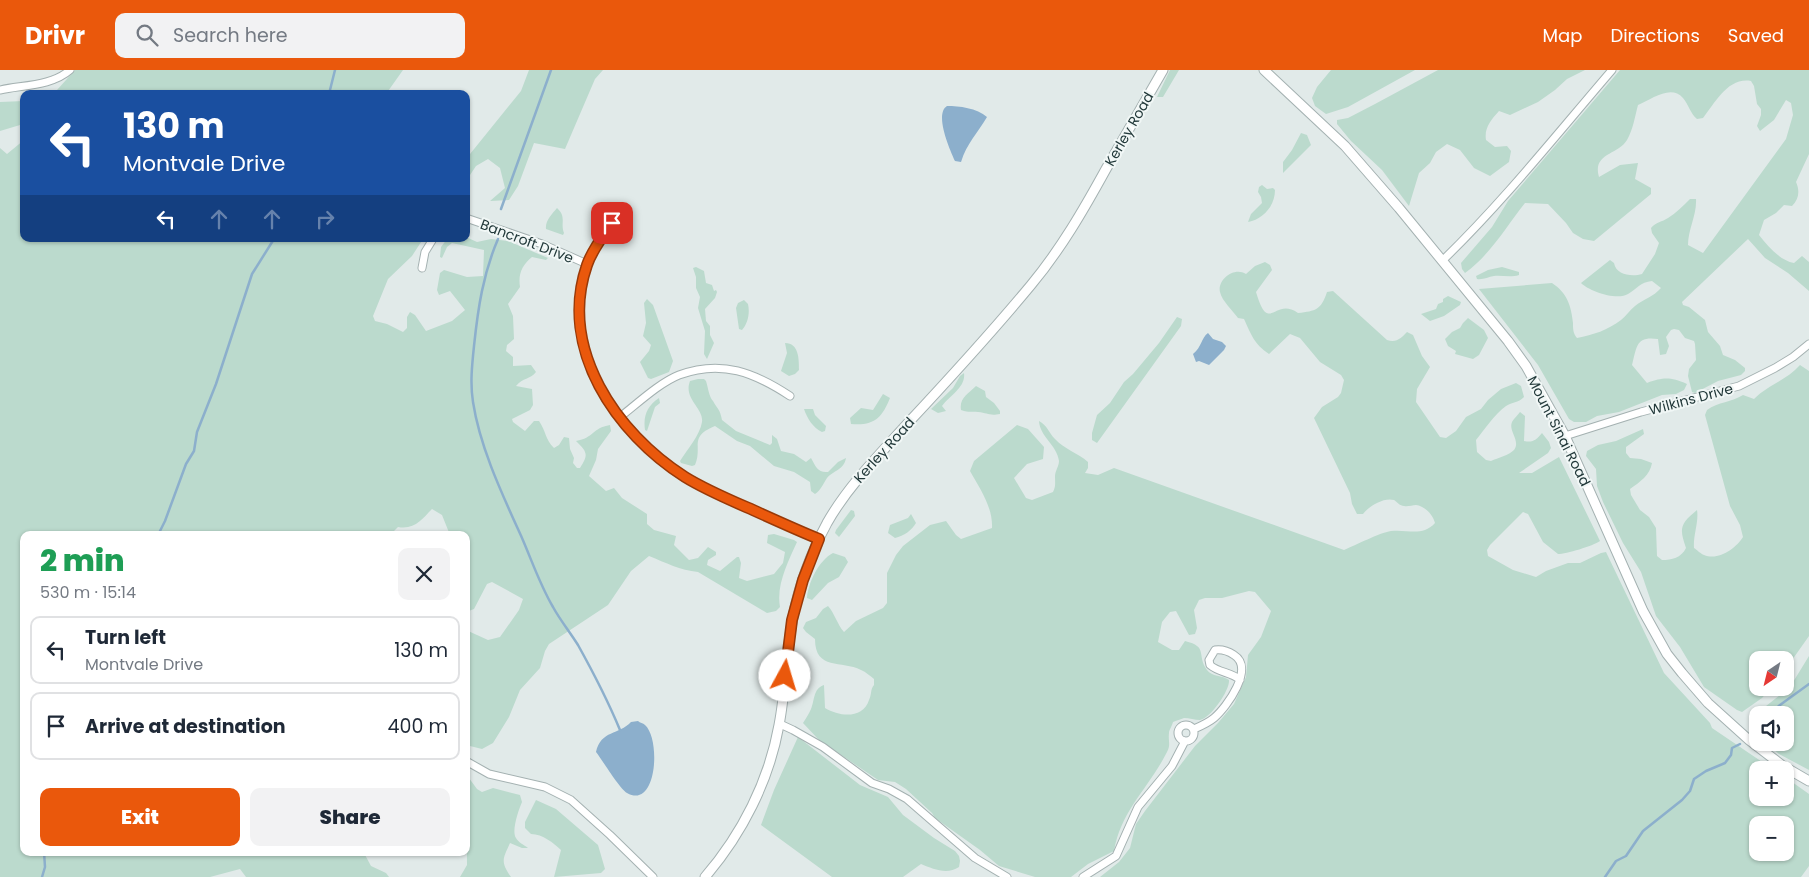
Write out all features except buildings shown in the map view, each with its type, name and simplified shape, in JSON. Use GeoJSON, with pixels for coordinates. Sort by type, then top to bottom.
{"type":"FeatureCollection","features":[{"type":"Feature","properties":{"kind":"street"},"geometry":{"type":"LineString","coordinates":[[0,90],[50,81],[59,78],[70,70]]}},
{"type":"Feature","properties":{"kind":"street","name":"Kerley Road"},"geometry":{"type":"LineString","coordinates":[[704,877],[725,851],[753,805],[768,767],[780,724],[792,620],[803,580],[819,539],[837,507],[864,473],[997,325],[1050,261],[1097,185],[1163,70]]}},
{"type":"Feature","properties":{"kind":"street","name":"Mount Sinai Road"},"geometry":{"type":"LineString","coordinates":[[1264,70],[1345,146],[1395,203],[1508,340],[1526,366],[1565,436],[1643,611],[1667,654],[1682,674],[1708,703],[1749,740],[1783,766],[1809,781]]}},
{"type":"Feature","properties":{"kind":"street"},"geometry":{"type":"LineString","coordinates":[[1442,261],[1463,242],[1512,187],[1612,70]]}},
{"type":"Feature","properties":{"kind":"street"},"geometry":{"type":"LineString","coordinates":[[622,208],[587,264],[580,298],[579,314],[583,344],[594,376],[620,417],[652,452],[685,477],[716,494],[819,539]]}},
{"type":"Feature","properties":{"kind":"street","name":"Bancroft Drive"},"geometry":{"type":"LineString","coordinates":[[470,219],[542,244],[587,264]]}},
{"type":"Feature","properties":{"kind":"street"},"geometry":{"type":"LineString","coordinates":[[422,268],[426,252],[431,242]]}},
{"type":"Feature","properties":{"kind":"street","name":"Wilkins Drive"},"geometry":{"type":"LineString","coordinates":[[1565,436],[1641,412],[1739,386],[1775,368],[1809,344]]}},
{"type":"Feature","properties":{"kind":"street"},"geometry":{"type":"LineString","coordinates":[[620,417],[663,384],[678,376],[706,369],[747,372],[771,383],[790,396]]}},
{"type":"Feature","properties":{"kind":"street"},"geometry":{"type":"LineString","coordinates":[[1194,729],[1213,719],[1223,710],[1240,680],[1241,663],[1238,658],[1228,651],[1216,650],[1209,660],[1210,665],[1222,673],[1233,675],[1240,680]]}},
{"type":"Feature","properties":{"kind":"street"},"geometry":{"type":"LineString","coordinates":[[780,724],[823,747],[872,784],[889,789],[907,799],[976,858],[1007,877]]}},
{"type":"Feature","properties":{"kind":"street"},"geometry":{"type":"LineString","coordinates":[[1187,724],[1194,729],[1194,737],[1190,741],[1185,741],[1178,736],[1180,728],[1187,724]]}},
{"type":"Feature","properties":{"kind":"street"},"geometry":{"type":"LineString","coordinates":[[1083,877],[1116,856],[1138,807],[1172,766],[1185,741]]}},
{"type":"Feature","properties":{"kind":"street"},"geometry":{"type":"LineString","coordinates":[[470,763],[489,774],[545,788],[571,800],[653,877]]}},
{"type":"Feature","properties":{"kind":"green space"},"geometry":{"type":"Polygon","coordinates":[[[75,70],[403,70],[389,90],[57,90],[75,70]]]}},
{"type":"Feature","properties":{"kind":"green space"},"geometry":{"type":"Polygon","coordinates":[[[529,70],[603,70],[595,79],[565,149],[534,143],[518,186],[509,200],[490,201],[505,188],[500,168],[488,159],[476,166],[470,175],[470,154],[521,91],[529,70]]]}},
{"type":"Feature","properties":{"kind":"green space"},"geometry":{"type":"Polygon","coordinates":[[[1170,70],[1179,70],[1163,97],[1157,97],[1170,70]]]}},
{"type":"Feature","properties":{"kind":"green space"},"geometry":{"type":"Polygon","coordinates":[[[1331,70],[1415,70],[1348,107],[1326,114],[1315,106],[1312,98],[1317,87],[1331,70]]]}},
{"type":"Feature","properties":{"kind":"green space"},"geometry":{"type":"Polygon","coordinates":[[[1438,70],[1585,70],[1567,79],[1538,102],[1510,115],[1499,111],[1493,118],[1487,128],[1486,140],[1495,147],[1507,146],[1511,151],[1509,162],[1490,176],[1474,168],[1460,150],[1447,144],[1436,152],[1430,163],[1419,173],[1409,206],[1382,170],[1351,141],[1337,124],[1337,120],[1348,118],[1438,70]]]}},
{"type":"Feature","properties":{"kind":"green space"},"geometry":{"type":"Polygon","coordinates":[[[1620,70],[1809,70],[1809,154],[1796,182],[1798,189],[1797,198],[1792,206],[1784,205],[1776,213],[1764,220],[1759,235],[1783,259],[1794,263],[1802,256],[1809,262],[1809,291],[1788,273],[1765,258],[1748,239],[1682,302],[1683,305],[1689,307],[1705,320],[1708,332],[1720,346],[1723,355],[1735,360],[1745,368],[1745,371],[1741,375],[1718,381],[1695,393],[1692,392],[1688,376],[1689,369],[1696,360],[1695,344],[1694,341],[1685,338],[1679,330],[1674,329],[1666,337],[1669,346],[1666,354],[1660,355],[1658,339],[1645,339],[1641,341],[1635,352],[1632,365],[1647,383],[1671,379],[1687,384],[1684,390],[1676,394],[1662,395],[1619,412],[1597,416],[1586,422],[1574,422],[1569,419],[1538,365],[1479,289],[1552,283],[1565,295],[1577,338],[1595,334],[1611,327],[1635,306],[1655,294],[1661,288],[1652,281],[1642,284],[1623,296],[1610,296],[1596,292],[1581,283],[1610,260],[1621,273],[1629,275],[1642,274],[1655,254],[1659,243],[1651,228],[1674,214],[1690,199],[1696,199],[1696,205],[1688,245],[1703,253],[1786,139],[1793,115],[1791,103],[1786,100],[1774,120],[1760,131],[1757,126],[1761,109],[1757,104],[1754,86],[1751,81],[1735,83],[1729,87],[1703,118],[1697,119],[1683,98],[1678,94],[1667,92],[1655,96],[1638,105],[1627,140],[1618,149],[1602,159],[1598,169],[1599,177],[1620,165],[1638,163],[1635,179],[1651,188],[1651,194],[1594,241],[1583,239],[1573,233],[1548,204],[1525,203],[1490,249],[1465,273],[1461,263],[1492,227],[1508,201],[1620,70]]]}},
{"type":"Feature","properties":{"kind":"green space"},"geometry":{"type":"Polygon","coordinates":[[[20,101],[20,125],[0,131],[0,102],[20,101]]]}},
{"type":"Feature","properties":{"kind":"green space"},"geometry":{"type":"Polygon","coordinates":[[[1301,133],[1307,135],[1311,145],[1283,173],[1283,162],[1301,133]]]}},
{"type":"Feature","properties":{"kind":"green space"},"geometry":{"type":"Polygon","coordinates":[[[20,143],[20,242],[421,242],[412,256],[388,279],[373,316],[375,321],[387,324],[403,332],[407,328],[407,317],[410,312],[415,315],[426,331],[452,321],[465,310],[450,291],[439,295],[437,290],[440,273],[444,270],[467,277],[483,276],[484,250],[452,243],[447,247],[442,258],[440,257],[441,247],[445,242],[470,242],[470,239],[477,242],[491,239],[508,241],[548,258],[546,260],[532,257],[526,263],[520,274],[520,287],[508,304],[513,316],[514,339],[507,345],[506,351],[513,357],[513,366],[531,365],[536,372],[516,386],[532,389],[533,405],[530,410],[512,419],[513,422],[525,431],[534,421],[539,421],[554,448],[559,445],[564,437],[569,438],[570,449],[574,458],[573,463],[577,468],[580,468],[583,463],[586,453],[576,441],[586,438],[604,426],[610,425],[611,431],[598,449],[596,460],[589,476],[606,491],[614,488],[622,498],[647,514],[647,524],[654,530],[676,536],[674,545],[689,560],[698,558],[708,547],[716,552],[716,555],[708,560],[707,565],[720,571],[739,557],[741,563],[739,578],[747,581],[774,574],[783,563],[785,552],[767,543],[768,535],[774,534],[797,542],[781,582],[780,607],[776,611],[767,613],[698,572],[679,568],[649,556],[631,571],[608,605],[549,644],[540,668],[520,690],[509,717],[493,743],[482,749],[470,746],[470,632],[488,640],[500,637],[519,610],[523,599],[492,582],[487,584],[474,609],[470,610],[470,531],[448,531],[442,515],[432,509],[418,523],[409,527],[398,527],[394,531],[20,531],[20,856],[366,856],[371,866],[386,873],[389,877],[246,877],[240,869],[210,877],[0,877],[0,148],[7,154],[20,143]]]}},
{"type":"Feature","properties":{"kind":"green space"},"geometry":{"type":"Polygon","coordinates":[[[1262,185],[1267,189],[1273,188],[1275,190],[1273,201],[1263,215],[1248,222],[1251,214],[1262,203],[1258,192],[1259,187],[1262,185]]]}},
{"type":"Feature","properties":{"kind":"green space"},"geometry":{"type":"Polygon","coordinates":[[[557,208],[563,217],[563,235],[546,229],[548,220],[557,208]]]}},
{"type":"Feature","properties":{"kind":"green space"},"geometry":{"type":"Polygon","coordinates":[[[1265,262],[1270,265],[1272,270],[1256,292],[1261,305],[1269,313],[1283,309],[1290,309],[1298,313],[1314,310],[1320,306],[1327,292],[1333,291],[1387,340],[1401,338],[1407,332],[1413,335],[1422,356],[1430,367],[1417,389],[1416,402],[1440,437],[1446,438],[1456,431],[1466,417],[1481,409],[1501,389],[1516,383],[1521,386],[1524,397],[1506,406],[1494,418],[1476,440],[1477,452],[1486,460],[1491,461],[1514,450],[1516,443],[1511,425],[1520,412],[1525,416],[1524,441],[1530,442],[1542,433],[1551,448],[1548,453],[1519,473],[1532,473],[1559,457],[1600,541],[1567,553],[1558,554],[1543,542],[1528,514],[1523,512],[1490,545],[1487,550],[1488,556],[1513,570],[1536,577],[1568,563],[1580,563],[1606,552],[1664,673],[1710,723],[1712,728],[1761,761],[1749,761],[1749,806],[1794,806],[1794,783],[1809,794],[1809,866],[1801,877],[1100,877],[1119,862],[1130,848],[1136,824],[1145,811],[1195,746],[1234,704],[1246,677],[1248,655],[1261,637],[1271,611],[1255,592],[1249,591],[1222,598],[1199,600],[1194,610],[1197,628],[1195,634],[1189,635],[1176,611],[1170,612],[1162,622],[1158,642],[1172,650],[1179,650],[1185,641],[1197,646],[1200,649],[1207,670],[1212,674],[1229,680],[1228,685],[1219,703],[1204,718],[1200,720],[1184,718],[1173,722],[1169,732],[1168,750],[1129,811],[1118,836],[1114,851],[1088,864],[1071,877],[1035,877],[999,866],[935,818],[906,789],[895,782],[878,780],[819,740],[803,723],[820,687],[824,685],[825,708],[837,713],[850,714],[862,711],[870,698],[874,685],[874,679],[863,671],[854,667],[831,663],[820,656],[816,649],[815,639],[803,628],[806,622],[816,618],[828,606],[844,632],[856,621],[883,608],[887,603],[887,573],[896,555],[903,546],[930,525],[946,521],[961,539],[992,528],[988,505],[970,471],[974,461],[1017,425],[1028,429],[1044,447],[1043,459],[1027,464],[1014,478],[1026,498],[1032,500],[1053,492],[1059,461],[1058,455],[1042,432],[1039,421],[1053,437],[1088,462],[1088,468],[1085,473],[1098,475],[1114,468],[1344,550],[1386,532],[1420,531],[1435,523],[1430,514],[1422,507],[1416,505],[1403,506],[1390,499],[1377,503],[1363,514],[1357,514],[1352,504],[1350,493],[1314,418],[1322,407],[1338,397],[1344,380],[1341,375],[1320,362],[1300,338],[1290,334],[1269,354],[1256,342],[1244,319],[1238,318],[1225,302],[1220,292],[1221,283],[1227,276],[1236,272],[1246,274],[1255,266],[1265,262]]]}},
{"type":"Feature","properties":{"kind":"green space"},"geometry":{"type":"Polygon","coordinates":[[[696,267],[704,271],[706,283],[712,285],[714,291],[716,290],[717,292],[715,298],[705,309],[706,321],[710,326],[710,335],[714,343],[707,359],[704,354],[705,331],[698,308],[700,297],[696,288],[696,277],[693,268],[696,267]]]}},
{"type":"Feature","properties":{"kind":"green space"},"geometry":{"type":"Polygon","coordinates":[[[1502,267],[1519,272],[1519,275],[1477,279],[1476,276],[1488,270],[1502,267]]]}},
{"type":"Feature","properties":{"kind":"green space"},"geometry":{"type":"Polygon","coordinates":[[[1448,296],[1461,302],[1460,305],[1444,316],[1430,321],[1421,314],[1436,309],[1438,304],[1443,302],[1443,299],[1448,296]]]}},
{"type":"Feature","properties":{"kind":"green space"},"geometry":{"type":"Polygon","coordinates":[[[647,299],[653,305],[673,361],[669,372],[651,379],[648,378],[640,362],[649,351],[651,345],[643,336],[646,323],[644,303],[647,299]]]}},
{"type":"Feature","properties":{"kind":"green space"},"geometry":{"type":"Polygon","coordinates":[[[744,300],[748,304],[749,314],[742,330],[739,329],[736,308],[738,303],[744,300]]]}},
{"type":"Feature","properties":{"kind":"green space"},"geometry":{"type":"Polygon","coordinates":[[[1177,317],[1182,319],[1181,326],[1097,443],[1092,440],[1097,415],[1110,403],[1124,382],[1159,343],[1177,317]]]}},
{"type":"Feature","properties":{"kind":"green space"},"geometry":{"type":"Polygon","coordinates":[[[1468,318],[1484,330],[1488,338],[1479,355],[1473,359],[1455,354],[1456,351],[1448,346],[1445,339],[1452,332],[1460,328],[1468,318]]]}},
{"type":"Feature","properties":{"kind":"green space"},"geometry":{"type":"Polygon","coordinates":[[[785,343],[790,344],[796,349],[798,357],[799,370],[789,376],[781,371],[787,353],[785,343]]]}},
{"type":"Feature","properties":{"kind":"green space"},"geometry":{"type":"Polygon","coordinates":[[[1800,365],[1809,371],[1809,636],[1794,657],[1794,651],[1749,651],[1749,696],[1764,696],[1742,712],[1704,687],[1680,647],[1656,616],[1641,572],[1623,543],[1603,502],[1597,486],[1596,469],[1586,456],[1587,451],[1598,445],[1616,441],[1643,429],[1644,434],[1626,447],[1626,453],[1630,458],[1652,463],[1647,475],[1630,489],[1631,495],[1640,510],[1649,517],[1656,528],[1657,556],[1662,560],[1669,560],[1676,558],[1684,551],[1686,548],[1682,531],[1684,523],[1697,510],[1694,548],[1704,555],[1721,555],[1732,549],[1743,537],[1740,525],[1730,506],[1705,415],[1707,410],[1743,395],[1754,399],[1800,365]]]}},
{"type":"Feature","properties":{"kind":"green space"},"geometry":{"type":"Polygon","coordinates":[[[964,373],[963,383],[942,406],[946,411],[938,413],[931,409],[953,388],[964,373]]]}},
{"type":"Feature","properties":{"kind":"green space"},"geometry":{"type":"Polygon","coordinates":[[[698,379],[706,381],[722,420],[736,431],[770,445],[772,443],[772,435],[777,439],[781,451],[794,454],[806,462],[811,458],[822,472],[828,472],[838,462],[846,458],[845,462],[827,478],[815,494],[811,491],[810,482],[794,472],[774,466],[750,446],[737,441],[715,426],[707,430],[699,438],[695,465],[681,463],[680,461],[701,427],[702,417],[689,393],[690,381],[698,379]]]}},
{"type":"Feature","properties":{"kind":"green space"},"geometry":{"type":"Polygon","coordinates":[[[976,386],[985,391],[986,397],[994,403],[1000,414],[991,415],[961,410],[961,402],[976,386]]]}},
{"type":"Feature","properties":{"kind":"green space"},"geometry":{"type":"Polygon","coordinates":[[[883,394],[890,398],[880,416],[866,424],[851,424],[850,418],[861,408],[873,410],[883,394]]]}},
{"type":"Feature","properties":{"kind":"green space"},"geometry":{"type":"Polygon","coordinates":[[[659,398],[660,403],[655,407],[647,431],[645,430],[645,416],[651,404],[659,398]]]}},
{"type":"Feature","properties":{"kind":"green space"},"geometry":{"type":"Polygon","coordinates":[[[804,409],[813,409],[815,415],[826,426],[825,431],[822,432],[813,425],[804,409]]]}},
{"type":"Feature","properties":{"kind":"green space"},"geometry":{"type":"Polygon","coordinates":[[[851,510],[854,511],[855,516],[839,537],[835,533],[836,530],[851,510]]]}},
{"type":"Feature","properties":{"kind":"green space"},"geometry":{"type":"Polygon","coordinates":[[[911,514],[916,523],[910,530],[902,536],[895,538],[888,533],[890,525],[908,518],[911,514]]]}},
{"type":"Feature","properties":{"kind":"green space"},"geometry":{"type":"Polygon","coordinates":[[[833,553],[845,557],[848,562],[839,577],[828,583],[812,600],[807,598],[815,572],[823,561],[833,553]]]}},
{"type":"Feature","properties":{"kind":"green space"},"geometry":{"type":"Polygon","coordinates":[[[1809,656],[1809,770],[1775,751],[1794,751],[1794,706],[1766,706],[1779,696],[1794,696],[1794,680],[1809,656]]]}},
{"type":"Feature","properties":{"kind":"green space"},"geometry":{"type":"Polygon","coordinates":[[[798,737],[860,785],[888,797],[903,815],[955,851],[959,856],[959,867],[945,871],[921,864],[903,877],[832,877],[761,825],[774,790],[798,737]]]}},
{"type":"Feature","properties":{"kind":"green space"},"geometry":{"type":"Polygon","coordinates":[[[470,779],[477,789],[482,792],[493,788],[520,795],[522,802],[514,830],[518,841],[528,848],[522,848],[510,843],[504,863],[511,877],[460,877],[467,865],[467,856],[470,856],[470,779]]]}},
{"type":"Feature","properties":{"kind":"green space"},"geometry":{"type":"Polygon","coordinates":[[[536,800],[556,809],[598,845],[605,869],[601,873],[554,877],[561,850],[548,839],[531,834],[525,828],[525,822],[536,800]]]}},
{"type":"Feature","properties":{"kind":"water"},"geometry":{"type":"Polygon","coordinates":[[[947,106],[973,110],[987,117],[969,144],[961,162],[955,161],[942,124],[943,110],[947,106]]]}},
{"type":"Feature","properties":{"kind":"water"},"geometry":{"type":"Polygon","coordinates":[[[1208,333],[1213,339],[1222,342],[1226,346],[1209,365],[1199,361],[1196,362],[1193,354],[1208,333]]]}},
{"type":"Feature","properties":{"kind":"water"},"geometry":{"type":"Polygon","coordinates":[[[638,721],[645,725],[650,733],[654,757],[650,783],[645,792],[637,796],[624,790],[596,752],[598,745],[606,736],[631,722],[638,721]]]}},
{"type":"Feature","properties":{"kind":"waterway"},"geometry":{"type":"LineString","coordinates":[[330,90],[335,70]]}},
{"type":"Feature","properties":{"kind":"waterway"},"geometry":{"type":"LineString","coordinates":[[501,209],[551,70]]}},
{"type":"Feature","properties":{"kind":"waterway"},"geometry":{"type":"LineString","coordinates":[[498,239],[485,278],[479,305],[471,381],[476,419],[493,472],[544,590],[584,655],[620,730]]}},
{"type":"Feature","properties":{"kind":"waterway"},"geometry":{"type":"LineString","coordinates":[[160,531],[186,464],[194,451],[197,432],[216,384],[252,274],[272,242]]}},
{"type":"Feature","properties":{"kind":"waterway"},"geometry":{"type":"LineString","coordinates":[[1779,706],[1809,684]]}},
{"type":"Feature","properties":{"kind":"waterway"},"geometry":{"type":"LineString","coordinates":[[1605,877],[1616,861],[1626,856],[1643,831],[1682,800],[1690,791],[1694,779],[1706,771],[1725,763],[1731,755],[1732,748],[1740,744]]}},
{"type":"Feature","properties":{"kind":"waterway"},"geometry":{"type":"LineString","coordinates":[[42,877],[45,867],[44,856]]}},
{"type":"Feature","properties":{"kind":"route"},"geometry":{"type":"LineString","coordinates":[[612,223],[587,264],[580,298],[579,314],[587,360],[601,390],[612,407],[652,452],[685,477],[716,494],[819,539],[796,603],[785,676]]}}]}
